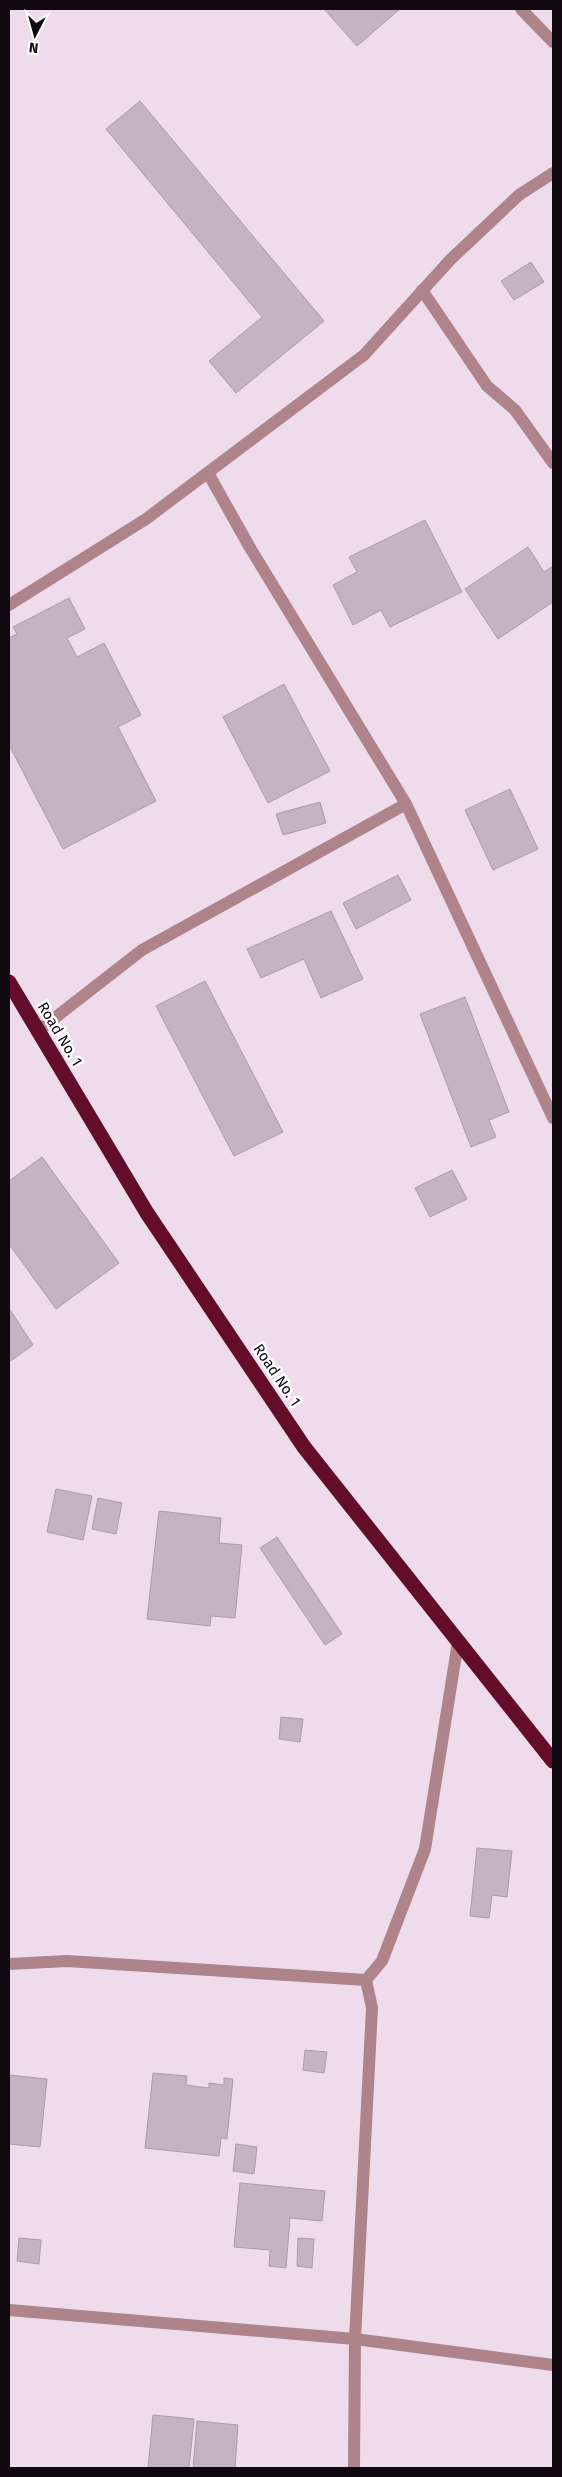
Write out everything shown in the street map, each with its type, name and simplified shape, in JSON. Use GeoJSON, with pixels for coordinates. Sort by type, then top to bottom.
{"type":"FeatureCollection","features":[{"type":"Feature","properties":{"kind":"highway","name":"Road No. 1"},"geometry":{"type":"LineString","coordinates":[[9,982],[147,1213],[304,1448],[458,1642],[551,1755]]}},
{"type":"Feature","properties":{"kind":"street"},"geometry":{"type":"LineString","coordinates":[[521,9],[553,42]]}},
{"type":"Feature","properties":{"kind":"street"},"geometry":{"type":"LineString","coordinates":[[9,605],[146,519],[364,355],[451,259],[519,196],[553,173]]}},
{"type":"Feature","properties":{"kind":"street"},"geometry":{"type":"LineString","coordinates":[[422,290],[487,386],[515,410],[553,463]]}},
{"type":"Feature","properties":{"kind":"street"},"geometry":{"type":"LineString","coordinates":[[208,473],[249,546],[406,804],[553,1118]]}},
{"type":"Feature","properties":{"kind":"street"},"geometry":{"type":"LineString","coordinates":[[38,1031],[142,950],[406,804]]}},
{"type":"Feature","properties":{"kind":"street"},"geometry":{"type":"LineString","coordinates":[[366,1980],[382,1961],[425,1849],[458,1642]]}},
{"type":"Feature","properties":{"kind":"street"},"geometry":{"type":"LineString","coordinates":[[9,1964],[67,1961],[366,1980]]}},
{"type":"Feature","properties":{"kind":"street"},"geometry":{"type":"LineString","coordinates":[[354,2468],[355,2339],[372,2008],[366,1980]]}},
{"type":"Feature","properties":{"kind":"street"},"geometry":{"type":"LineString","coordinates":[[9,2310],[355,2339],[553,2365]]}},
{"type":"Feature","properties":{"kind":"building"},"geometry":{"type":"Polygon","coordinates":[[[324,9],[400,9],[357,46],[324,9]]]}},
{"type":"Feature","properties":{"kind":"building"},"geometry":{"type":"Polygon","coordinates":[[[140,101],[324,321],[236,393],[209,361],[262,317],[106,129],[140,101]]]}},
{"type":"Feature","properties":{"kind":"building"},"geometry":{"type":"Polygon","coordinates":[[[531,262],[544,282],[514,300],[501,281],[531,262]]]}},
{"type":"Feature","properties":{"kind":"building"},"geometry":{"type":"Polygon","coordinates":[[[425,520],[462,592],[390,627],[381,610],[353,625],[333,585],[357,572],[349,557],[425,520]]]}},
{"type":"Feature","properties":{"kind":"building"},"geometry":{"type":"Polygon","coordinates":[[[528,547],[544,572],[553,566],[553,602],[498,639],[465,589],[528,547]]]}},
{"type":"Feature","properties":{"kind":"building"},"geometry":{"type":"Polygon","coordinates":[[[69,598],[85,629],[67,638],[77,657],[104,643],[141,715],[118,727],[156,801],[63,849],[9,745],[9,638],[17,634],[13,627],[69,598]]]}},
{"type":"Feature","properties":{"kind":"building"},"geometry":{"type":"Polygon","coordinates":[[[284,684],[330,771],[268,803],[223,717],[284,684]]]}},
{"type":"Feature","properties":{"kind":"building"},"geometry":{"type":"Polygon","coordinates":[[[510,789],[538,849],[493,870],[465,810],[510,789]]]}},
{"type":"Feature","properties":{"kind":"building"},"geometry":{"type":"Polygon","coordinates":[[[320,802],[326,823],[283,835],[276,814],[320,802]]]}},
{"type":"Feature","properties":{"kind":"building"},"geometry":{"type":"Polygon","coordinates":[[[398,875],[411,900],[356,929],[343,903],[398,875]]]}},
{"type":"Feature","properties":{"kind":"building"},"geometry":{"type":"Polygon","coordinates":[[[331,911],[363,979],[321,998],[304,959],[261,978],[247,949],[331,911]]]}},
{"type":"Feature","properties":{"kind":"building"},"geometry":{"type":"Polygon","coordinates":[[[205,981],[283,1132],[234,1156],[156,1006],[205,981]]]}},
{"type":"Feature","properties":{"kind":"building"},"geometry":{"type":"Polygon","coordinates":[[[465,997],[509,1112],[489,1120],[496,1137],[471,1147],[420,1014],[465,997]]]}},
{"type":"Feature","properties":{"kind":"building"},"geometry":{"type":"Polygon","coordinates":[[[42,1157],[119,1263],[56,1309],[9,1244],[9,1181],[42,1157]]]}},
{"type":"Feature","properties":{"kind":"building"},"geometry":{"type":"Polygon","coordinates":[[[452,1170],[467,1199],[430,1217],[415,1188],[452,1170]]]}},
{"type":"Feature","properties":{"kind":"building"},"geometry":{"type":"Polygon","coordinates":[[[9,1308],[33,1345],[9,1362],[9,1308]]]}},
{"type":"Feature","properties":{"kind":"building"},"geometry":{"type":"Polygon","coordinates":[[[56,1489],[92,1496],[83,1540],[47,1532],[56,1489]]]}},
{"type":"Feature","properties":{"kind":"building"},"geometry":{"type":"Polygon","coordinates":[[[98,1498],[122,1503],[116,1534],[92,1529],[98,1498]]]}},
{"type":"Feature","properties":{"kind":"building"},"geometry":{"type":"Polygon","coordinates":[[[159,1511],[221,1518],[219,1543],[242,1545],[235,1618],[211,1616],[210,1626],[147,1619],[159,1511]]]}},
{"type":"Feature","properties":{"kind":"building"},"geometry":{"type":"Polygon","coordinates":[[[277,1537],[342,1634],[325,1645],[260,1548],[277,1537]]]}},
{"type":"Feature","properties":{"kind":"building"},"geometry":{"type":"Polygon","coordinates":[[[281,1717],[303,1719],[300,1742],[279,1739],[281,1717]]]}},
{"type":"Feature","properties":{"kind":"building"},"geometry":{"type":"Polygon","coordinates":[[[477,1848],[512,1851],[507,1897],[492,1895],[489,1918],[470,1916],[477,1848]]]}},
{"type":"Feature","properties":{"kind":"building"},"geometry":{"type":"Polygon","coordinates":[[[305,2050],[327,2052],[324,2073],[303,2070],[305,2050]]]}},
{"type":"Feature","properties":{"kind":"building"},"geometry":{"type":"Polygon","coordinates":[[[153,2073],[187,2076],[186,2085],[209,2088],[209,2083],[224,2085],[224,2078],[233,2079],[227,2139],[221,2138],[219,2156],[145,2148],[153,2073]]]}},
{"type":"Feature","properties":{"kind":"building"},"geometry":{"type":"Polygon","coordinates":[[[9,2075],[47,2079],[40,2147],[9,2144],[9,2075]]]}},
{"type":"Feature","properties":{"kind":"building"},"geometry":{"type":"Polygon","coordinates":[[[236,2144],[257,2147],[254,2174],[233,2171],[236,2144]]]}},
{"type":"Feature","properties":{"kind":"building"},"geometry":{"type":"Polygon","coordinates":[[[240,2183],[325,2191],[322,2221],[290,2218],[286,2268],[269,2266],[270,2250],[234,2247],[240,2183]]]}},
{"type":"Feature","properties":{"kind":"building"},"geometry":{"type":"Polygon","coordinates":[[[19,2238],[41,2240],[39,2264],[17,2261],[19,2238]]]}},
{"type":"Feature","properties":{"kind":"building"},"geometry":{"type":"Polygon","coordinates":[[[298,2238],[314,2239],[312,2268],[297,2266],[298,2238]]]}},
{"type":"Feature","properties":{"kind":"building"},"geometry":{"type":"Polygon","coordinates":[[[153,2415],[194,2419],[189,2468],[148,2468],[153,2415]]]}},
{"type":"Feature","properties":{"kind":"building"},"geometry":{"type":"Polygon","coordinates":[[[197,2421],[238,2425],[235,2468],[193,2468],[197,2421]]]}}]}
